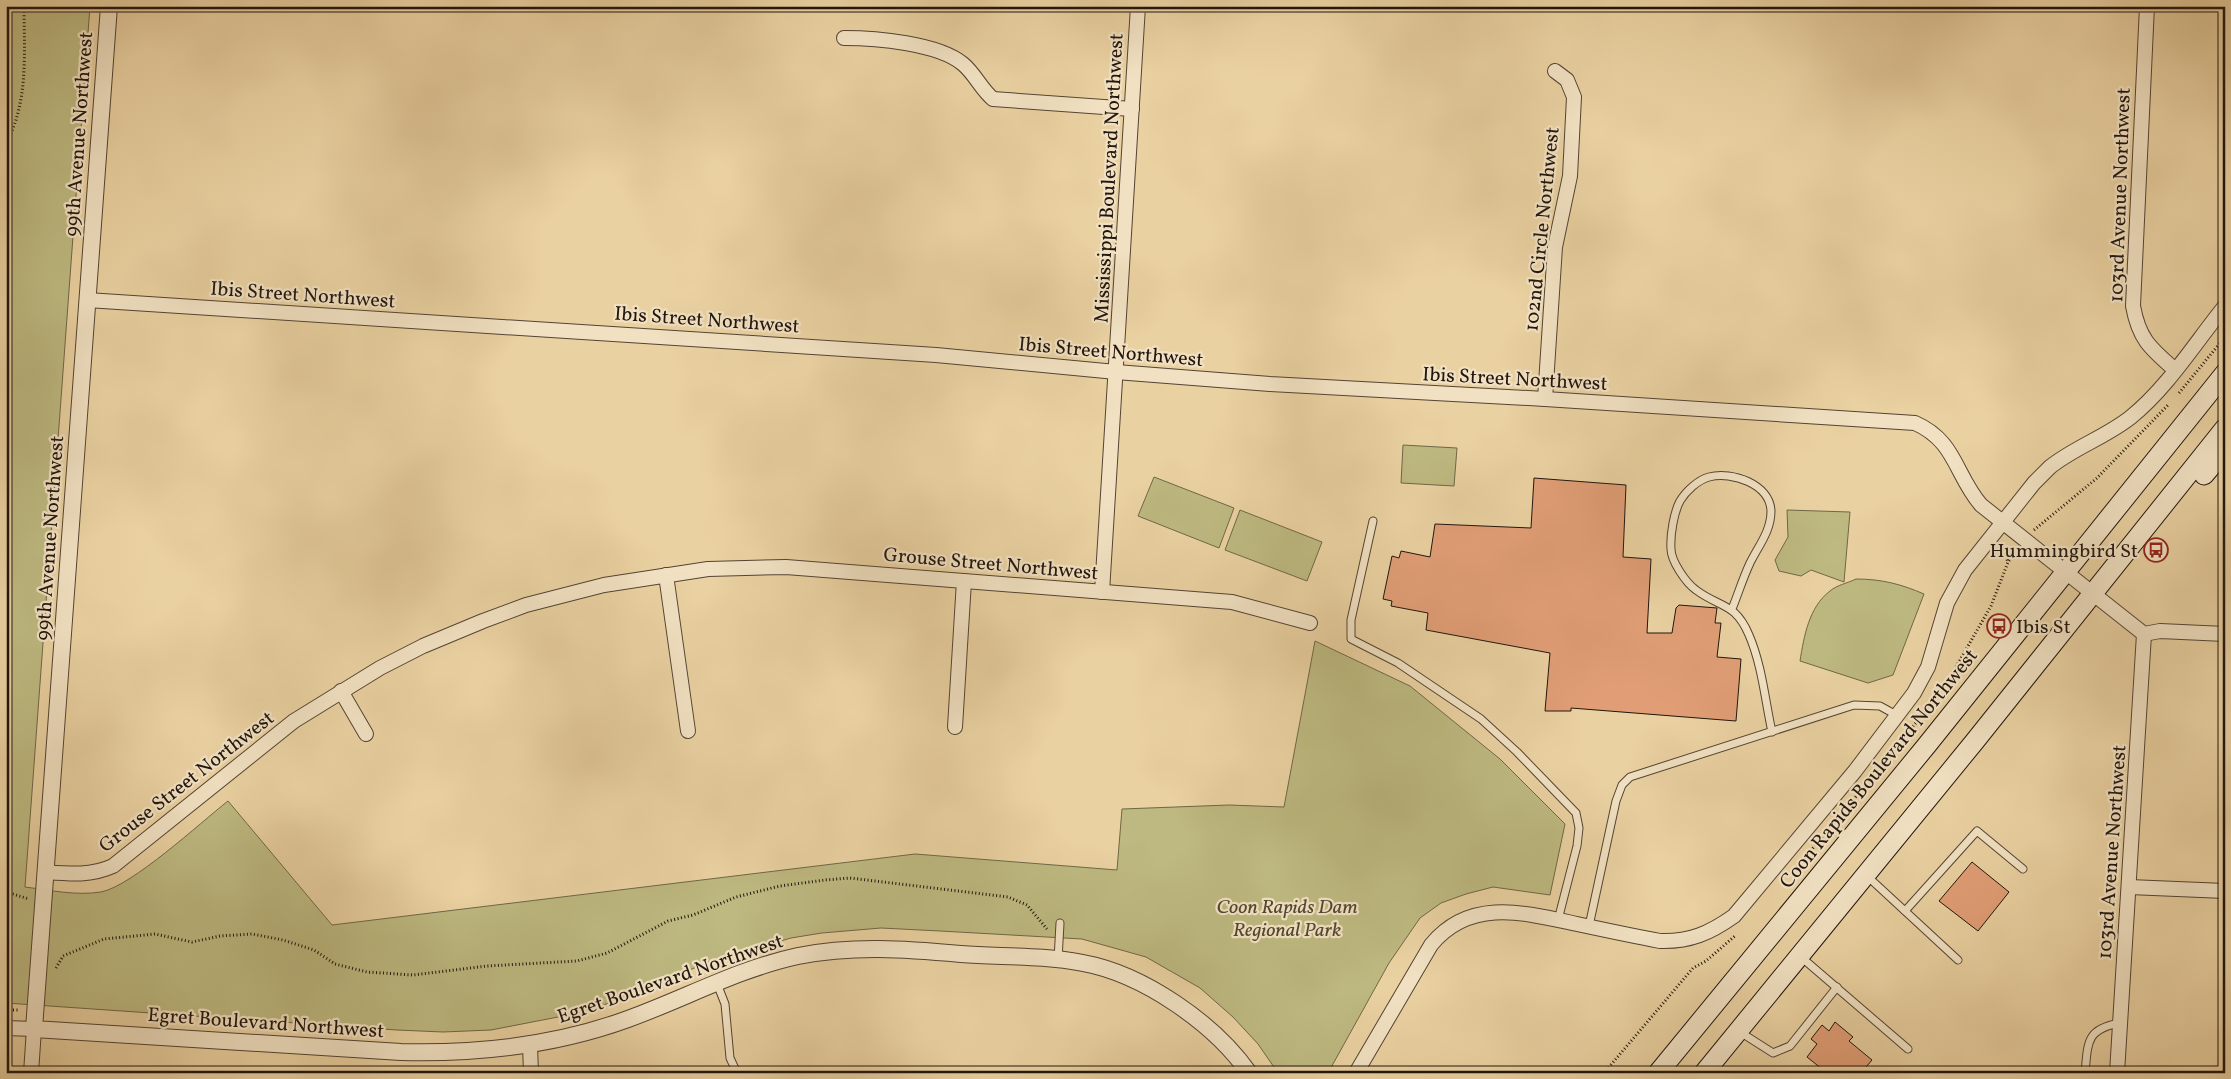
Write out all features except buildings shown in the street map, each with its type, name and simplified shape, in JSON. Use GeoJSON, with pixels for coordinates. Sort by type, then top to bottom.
{"type":"FeatureCollection","features":[{"type":"Feature","properties":{"kind":"main road","name":"Coon Rapids Boulevard Northwest"},"geometry":{"type":"LineString","coordinates":[[1658,1073],[2066,574],[2225,373]]}},
{"type":"Feature","properties":{"kind":"main road"},"geometry":{"type":"LineString","coordinates":[[1704,1073],[2161,511],[2225,428]]}},
{"type":"Feature","properties":{"kind":"main road"},"geometry":{"type":"LineString","coordinates":[[2161,511],[2200,480],[2225,450]]}},
{"type":"Feature","properties":{"kind":"street","name":"99th Avenue Northwest"},"geometry":{"type":"LineString","coordinates":[[30,1073],[109,6]]}},
{"type":"Feature","properties":{"kind":"street","name":"Mississippi Boulevard Northwest"},"geometry":{"type":"LineString","coordinates":[[1102,592],[1138,6]]}},
{"type":"Feature","properties":{"kind":"street","name":"103rd Avenue Northwest"},"geometry":{"type":"LineString","coordinates":[[2147,6],[2133,306],[2140,335],[2149,347],[2174,369]]}},
{"type":"Feature","properties":{"kind":"street"},"geometry":{"type":"LineString","coordinates":[[844,38],[898,41],[951,56],[972,72],[993,100],[1132,109]]}},
{"type":"Feature","properties":{"kind":"street","name":"102nd Circle Northwest"},"geometry":{"type":"LineString","coordinates":[[1545,399],[1555,247],[1570,176],[1574,96],[1566,80],[1555,71]]}},
{"type":"Feature","properties":{"kind":"street","name":"Ibis Street Northwest"},"geometry":{"type":"LineString","coordinates":[[87,300],[926,354],[1270,384],[1545,399],[1915,423],[1928,429],[1943,442],[1954,456],[1972,495],[2066,574],[2144,634]]}},
{"type":"Feature","properties":{"kind":"street"},"geometry":{"type":"LineString","coordinates":[[1356,1073],[1431,945],[1445,931],[1476,915],[1496,911],[1509,911],[1660,941],[1680,942],[1699,937],[1718,928],[1734,916],[1898,716],[1914,693],[1928,667],[1947,603],[1978,552],[2034,483],[2061,458],[2118,427],[2132,417],[2158,390],[2225,306]]}},
{"type":"Feature","properties":{"kind":"street","name":"Grouse Street Northwest"},"geometry":{"type":"LineString","coordinates":[[46,872],[82,875],[98,873],[113,866],[294,721],[341,691],[423,646],[517,608],[567,593],[666,575],[733,568],[786,567],[1232,602],[1310,623]]}},
{"type":"Feature","properties":{"kind":"street"},"geometry":{"type":"LineString","coordinates":[[666,575],[688,731]]}},
{"type":"Feature","properties":{"kind":"street"},"geometry":{"type":"LineString","coordinates":[[955,727],[964,581]]}},
{"type":"Feature","properties":{"kind":"street"},"geometry":{"type":"LineString","coordinates":[[2144,634],[2160,631],[2225,634]]}},
{"type":"Feature","properties":{"kind":"street","name":"103rd Avenue Northwest"},"geometry":{"type":"LineString","coordinates":[[2117,1073],[2144,634]]}},
{"type":"Feature","properties":{"kind":"street"},"geometry":{"type":"LineString","coordinates":[[341,691],[366,734]]}},
{"type":"Feature","properties":{"kind":"street"},"geometry":{"type":"LineString","coordinates":[[2129,887],[2225,892]]}},
{"type":"Feature","properties":{"kind":"street","name":"Egret Boulevard Northwest"},"geometry":{"type":"LineString","coordinates":[[6,1028],[410,1052],[462,1052],[530,1045],[614,1024],[750,969],[798,956],[855,949],[902,948],[1058,960],[1083,963],[1113,970],[1176,1003],[1216,1032],[1250,1073]]}},
{"type":"Feature","properties":{"kind":"street"},"geometry":{"type":"LineString","coordinates":[[530,1045],[531,1073]]}},
{"type":"Feature","properties":{"kind":"lane"},"geometry":{"type":"LineString","coordinates":[[1732,609],[1750,564],[1771,525],[1771,508],[1762,490],[1746,480],[1729,476],[1708,477],[1690,488],[1680,502],[1670,550],[1680,572],[1695,590],[1732,609],[1749,635],[1761,679],[1772,732]]}},
{"type":"Feature","properties":{"kind":"lane"},"geometry":{"type":"LineString","coordinates":[[1372,521],[1351,620],[1351,639],[1398,663],[1481,719],[1517,752],[1576,813],[1579,828],[1577,846],[1558,920]]}},
{"type":"Feature","properties":{"kind":"lane"},"geometry":{"type":"LineString","coordinates":[[1589,926],[1616,800],[1622,785],[1630,777],[1854,705],[1880,706],[1898,716]]}},
{"type":"Feature","properties":{"kind":"lane"},"geometry":{"type":"LineString","coordinates":[[1905,911],[1977,831],[2023,869]]}},
{"type":"Feature","properties":{"kind":"lane"},"geometry":{"type":"LineString","coordinates":[[1865,874],[1958,960]]}},
{"type":"Feature","properties":{"kind":"lane"},"geometry":{"type":"LineString","coordinates":[[1058,960],[1060,923]]}},
{"type":"Feature","properties":{"kind":"lane"},"geometry":{"type":"LineString","coordinates":[[1799,955],[1908,1049]]}},
{"type":"Feature","properties":{"kind":"lane"},"geometry":{"type":"LineString","coordinates":[[716,982],[725,1004],[730,1058],[737,1073]]}},
{"type":"Feature","properties":{"kind":"lane"},"geometry":{"type":"LineString","coordinates":[[1738,1031],[1773,1053],[1790,1046],[1837,987]]}},
{"type":"Feature","properties":{"kind":"lane"},"geometry":{"type":"LineString","coordinates":[[2085,1073],[2088,1043],[2094,1032],[2103,1026],[2120,1023]]}},
{"type":"Feature","properties":{"kind":"path"},"geometry":{"type":"LineString","coordinates":[[6,142],[18,110],[24,82],[24,6]]}},
{"type":"Feature","properties":{"kind":"path"},"geometry":{"type":"LineString","coordinates":[[2038,525],[2097,478],[2129,446],[2184,388],[2225,337]]}},
{"type":"Feature","properties":{"kind":"path"},"geometry":{"type":"LineString","coordinates":[[55,976],[56,967],[63,956],[104,939],[155,934],[192,942],[220,936],[252,934],[291,942],[314,950],[335,964],[367,972],[413,975],[487,966],[577,962],[607,953],[668,921],[693,915],[736,897],[780,886],[850,878],[1008,897],[1027,904],[1060,941]]}},
{"type":"Feature","properties":{"kind":"path"},"geometry":{"type":"LineString","coordinates":[[6,892],[44,903]]}},
{"type":"Feature","properties":{"kind":"path"},"geometry":{"type":"LineString","coordinates":[[6,1010],[13,1010]]}},
{"type":"Feature","properties":{"kind":"green space","name":"Coon Rapids Dam Regional Park"},"geometry":{"type":"Polygon","coordinates":[[[6,6],[90,6],[25,887],[63,892],[92,893],[114,887],[147,866],[228,801],[332,925],[915,854],[1117,870],[1122,809],[1229,805],[1284,807],[1315,641],[1410,686],[1500,759],[1565,824],[1550,895],[1493,887],[1441,903],[1420,918],[1389,963],[1328,1073],[1278,1073],[1258,1044],[1233,1017],[1200,988],[1146,957],[1082,939],[940,931],[881,928],[822,933],[791,938],[709,962],[589,1011],[491,1030],[443,1032],[397,1030],[6,1003],[6,6]]]}},
{"type":"Feature","properties":{"kind":"green space"},"geometry":{"type":"Polygon","coordinates":[[[1403,445],[1457,448],[1454,486],[1401,483],[1403,445]]]}},
{"type":"Feature","properties":{"kind":"green space"},"geometry":{"type":"Polygon","coordinates":[[[1154,477],[1234,508],[1219,548],[1138,516],[1154,477]]]}},
{"type":"Feature","properties":{"kind":"green space"},"geometry":{"type":"Polygon","coordinates":[[[1240,510],[1322,542],[1307,581],[1225,550],[1240,510]]]}},
{"type":"Feature","properties":{"kind":"green space"},"geometry":{"type":"Polygon","coordinates":[[[1787,510],[1850,512],[1844,582],[1811,570],[1801,576],[1779,571],[1775,560],[1788,537],[1787,510]]]}},
{"type":"Feature","properties":{"kind":"green space"},"geometry":{"type":"Polygon","coordinates":[[[1856,579],[1891,583],[1924,594],[1893,675],[1868,683],[1800,661],[1806,632],[1817,605],[1833,589],[1856,579]]]}},
{"type":"Feature","properties":{"kind":"place","name":"Hummingbird St"},"geometry":{"type":"Point","coordinates":[2156,550]}},
{"type":"Feature","properties":{"kind":"place","name":"Ibis St"},"geometry":{"type":"Point","coordinates":[1999,626]}}]}
